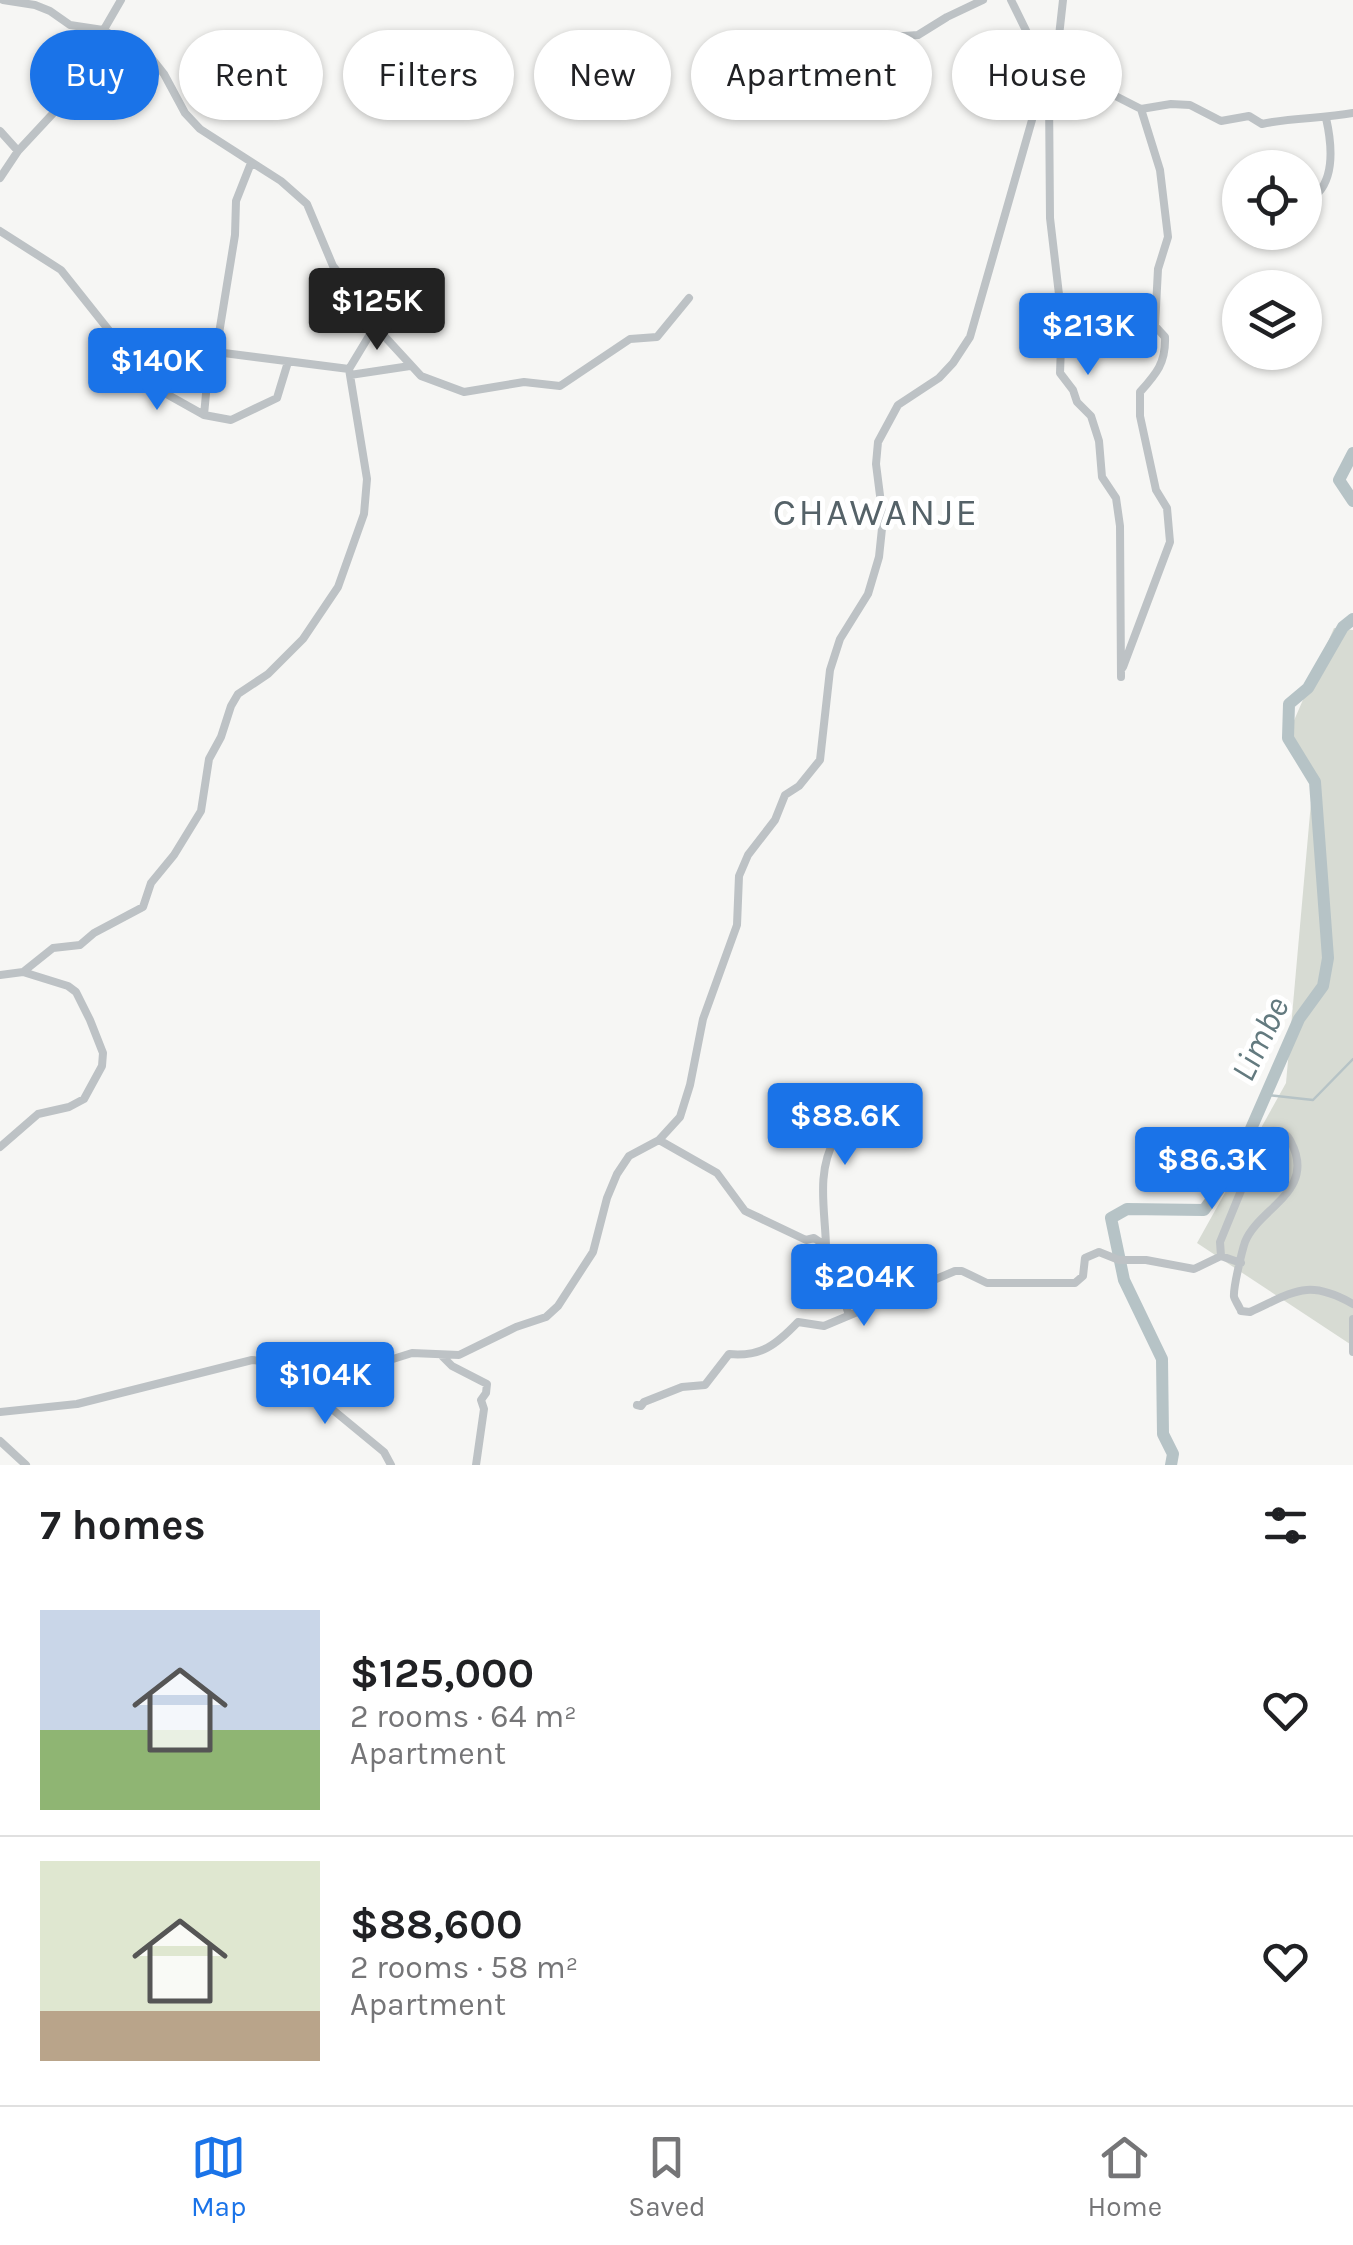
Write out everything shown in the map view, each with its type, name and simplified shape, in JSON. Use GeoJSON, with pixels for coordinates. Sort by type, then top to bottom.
{"type":"FeatureCollection","features":[{"type":"Feature","properties":{"kind":"street"},"geometry":{"type":"LineString","coordinates":[[2,0],[35,5],[70,25],[103,30],[121,0]]}},
{"type":"Feature","properties":{"kind":"street"},"geometry":{"type":"LineString","coordinates":[[925,30],[946,16],[984,0]]}},
{"type":"Feature","properties":{"kind":"street"},"geometry":{"type":"LineString","coordinates":[[1012,0],[1026,30]]}},
{"type":"Feature","properties":{"kind":"street"},"geometry":{"type":"LineString","coordinates":[[1060,30],[1063,0]]}},
{"type":"Feature","properties":{"kind":"street"},"geometry":{"type":"LineString","coordinates":[[159,69],[185,113],[200,129],[281,181],[307,204],[333,266],[367,308],[375,326],[410,366],[432,382],[464,392],[524,382],[560,386],[630,339],[660,335],[689,298]]}},
{"type":"Feature","properties":{"kind":"street"},"geometry":{"type":"LineString","coordinates":[[1122,99],[1141,109],[1190,105],[1222,121],[1248,116],[1262,124],[1295,117],[1353,114]]}},
{"type":"Feature","properties":{"kind":"street"},"geometry":{"type":"LineString","coordinates":[[1048,120],[1050,218],[1062,320],[1060,373],[1074,390],[1077,402],[1089,411],[1099,441],[1102,477],[1116,498],[1120,526],[1122,672],[1170,542],[1166,508],[1156,490],[1140,401],[1140,391],[1159,371],[1164,355],[1164,337],[1155,326],[1154,294],[1168,237],[1160,170],[1141,109]]}},
{"type":"Feature","properties":{"kind":"street"},"geometry":{"type":"LineString","coordinates":[[1322,189],[1326,184],[1330,141],[1326,118]]}},
{"type":"Feature","properties":{"kind":"street"},"geometry":{"type":"LineString","coordinates":[[0,178],[47,120]]}},
{"type":"Feature","properties":{"kind":"street"},"geometry":{"type":"LineString","coordinates":[[0,1412],[96,1400],[252,1360],[361,1369],[412,1353],[459,1355],[546,1317],[558,1306],[593,1252],[617,1174],[630,1156],[675,1126],[690,1086],[703,1019],[737,925],[740,876],[748,855],[774,820],[786,795],[799,786],[820,760],[830,670],[840,639],[868,594],[879,556],[883,519],[876,464],[878,442],[898,405],[915,390],[939,378],[970,338],[1031,120]]}},
{"type":"Feature","properties":{"kind":"street"},"geometry":{"type":"LineString","coordinates":[[0,131],[18,151]]}},
{"type":"Feature","properties":{"kind":"street"},"geometry":{"type":"LineString","coordinates":[[204,415],[235,235],[236,201],[251,163]]}},
{"type":"Feature","properties":{"kind":"street"},"geometry":{"type":"LineString","coordinates":[[0,231],[28,252],[57,266],[154,388],[204,415],[231,420],[277,398],[288,362]]}},
{"type":"Feature","properties":{"kind":"street"},"geometry":{"type":"LineString","coordinates":[[23,972],[52,948],[80,945],[94,932],[143,907],[151,883],[174,856],[201,811],[209,760],[238,694],[268,674],[303,639],[338,588],[364,514],[367,479],[349,372],[375,326]]}},
{"type":"Feature","properties":{"kind":"street"},"geometry":{"type":"LineString","coordinates":[[216,352],[349,372],[410,366]]}},
{"type":"Feature","properties":{"kind":"street"},"geometry":{"type":"LineString","coordinates":[[0,975],[23,972],[76,992],[103,1053],[102,1066],[84,1100],[38,1114],[0,1146]]}},
{"type":"Feature","properties":{"kind":"street"},"geometry":{"type":"LineString","coordinates":[[849,1315],[826,1246],[821,1180],[834,1139],[853,1114],[862,1091]]}},
{"type":"Feature","properties":{"kind":"street"},"geometry":{"type":"LineString","coordinates":[[1222,1256],[1220,1242],[1265,1132],[1278,1130],[1287,1135],[1293,1146],[1296,1175],[1283,1199],[1245,1242],[1234,1297],[1241,1311],[1250,1312],[1313,1288],[1327,1290],[1353,1304]]}},
{"type":"Feature","properties":{"kind":"street"},"geometry":{"type":"LineString","coordinates":[[659,1140],[717,1173],[745,1211],[826,1246]]}},
{"type":"Feature","properties":{"kind":"street"},"geometry":{"type":"LineString","coordinates":[[637,1405],[682,1387],[705,1384],[728,1354],[752,1356],[764,1351],[777,1345],[798,1322],[824,1326],[955,1272],[962,1271],[987,1284],[1074,1283],[1083,1276],[1084,1258],[1099,1252],[1119,1260],[1146,1260],[1194,1269],[1222,1256],[1241,1263]]}},
{"type":"Feature","properties":{"kind":"street"},"geometry":{"type":"LineString","coordinates":[[1353,1319],[1353,1352]]}},
{"type":"Feature","properties":{"kind":"street"},"geometry":{"type":"LineString","coordinates":[[440,1355],[452,1366],[488,1384],[480,1400],[484,1409],[476,1465]]}},
{"type":"Feature","properties":{"kind":"street"},"geometry":{"type":"LineString","coordinates":[[299,1365],[327,1405],[384,1452],[391,1465]]}},
{"type":"Feature","properties":{"kind":"street"},"geometry":{"type":"LineString","coordinates":[[0,1441],[26,1465]]}},
{"type":"Feature","properties":{"kind":"shaded area"},"geometry":{"type":"Polygon","coordinates":[[[1334,628],[1353,630],[1353,1346],[1197,1243],[1286,1083],[1313,780],[1286,739],[1334,628]]]}},
{"type":"Feature","properties":{"kind":"waterway","name":"Limbe"},"geometry":{"type":"LineString","coordinates":[[1353,453],[1339,480],[1353,501]]}},
{"type":"Feature","properties":{"kind":"waterway","name":"Limbe"},"geometry":{"type":"LineString","coordinates":[[1171,1465],[1173,1454],[1163,1434],[1162,1359],[1124,1280],[1111,1218],[1127,1209],[1204,1210],[1233,1170],[1299,1019],[1323,986],[1328,958],[1315,782],[1288,738],[1289,704],[1308,688],[1343,627],[1353,619]]}},
{"type":"Feature","properties":{"kind":"waterway"},"geometry":{"type":"LineString","coordinates":[[1267,1095],[1313,1100],[1353,1059]]}},
{"type":"Feature","properties":{"kind":"district","name":"CHAWANJE"},"geometry":{"type":"Point","coordinates":[876,512]}}]}
